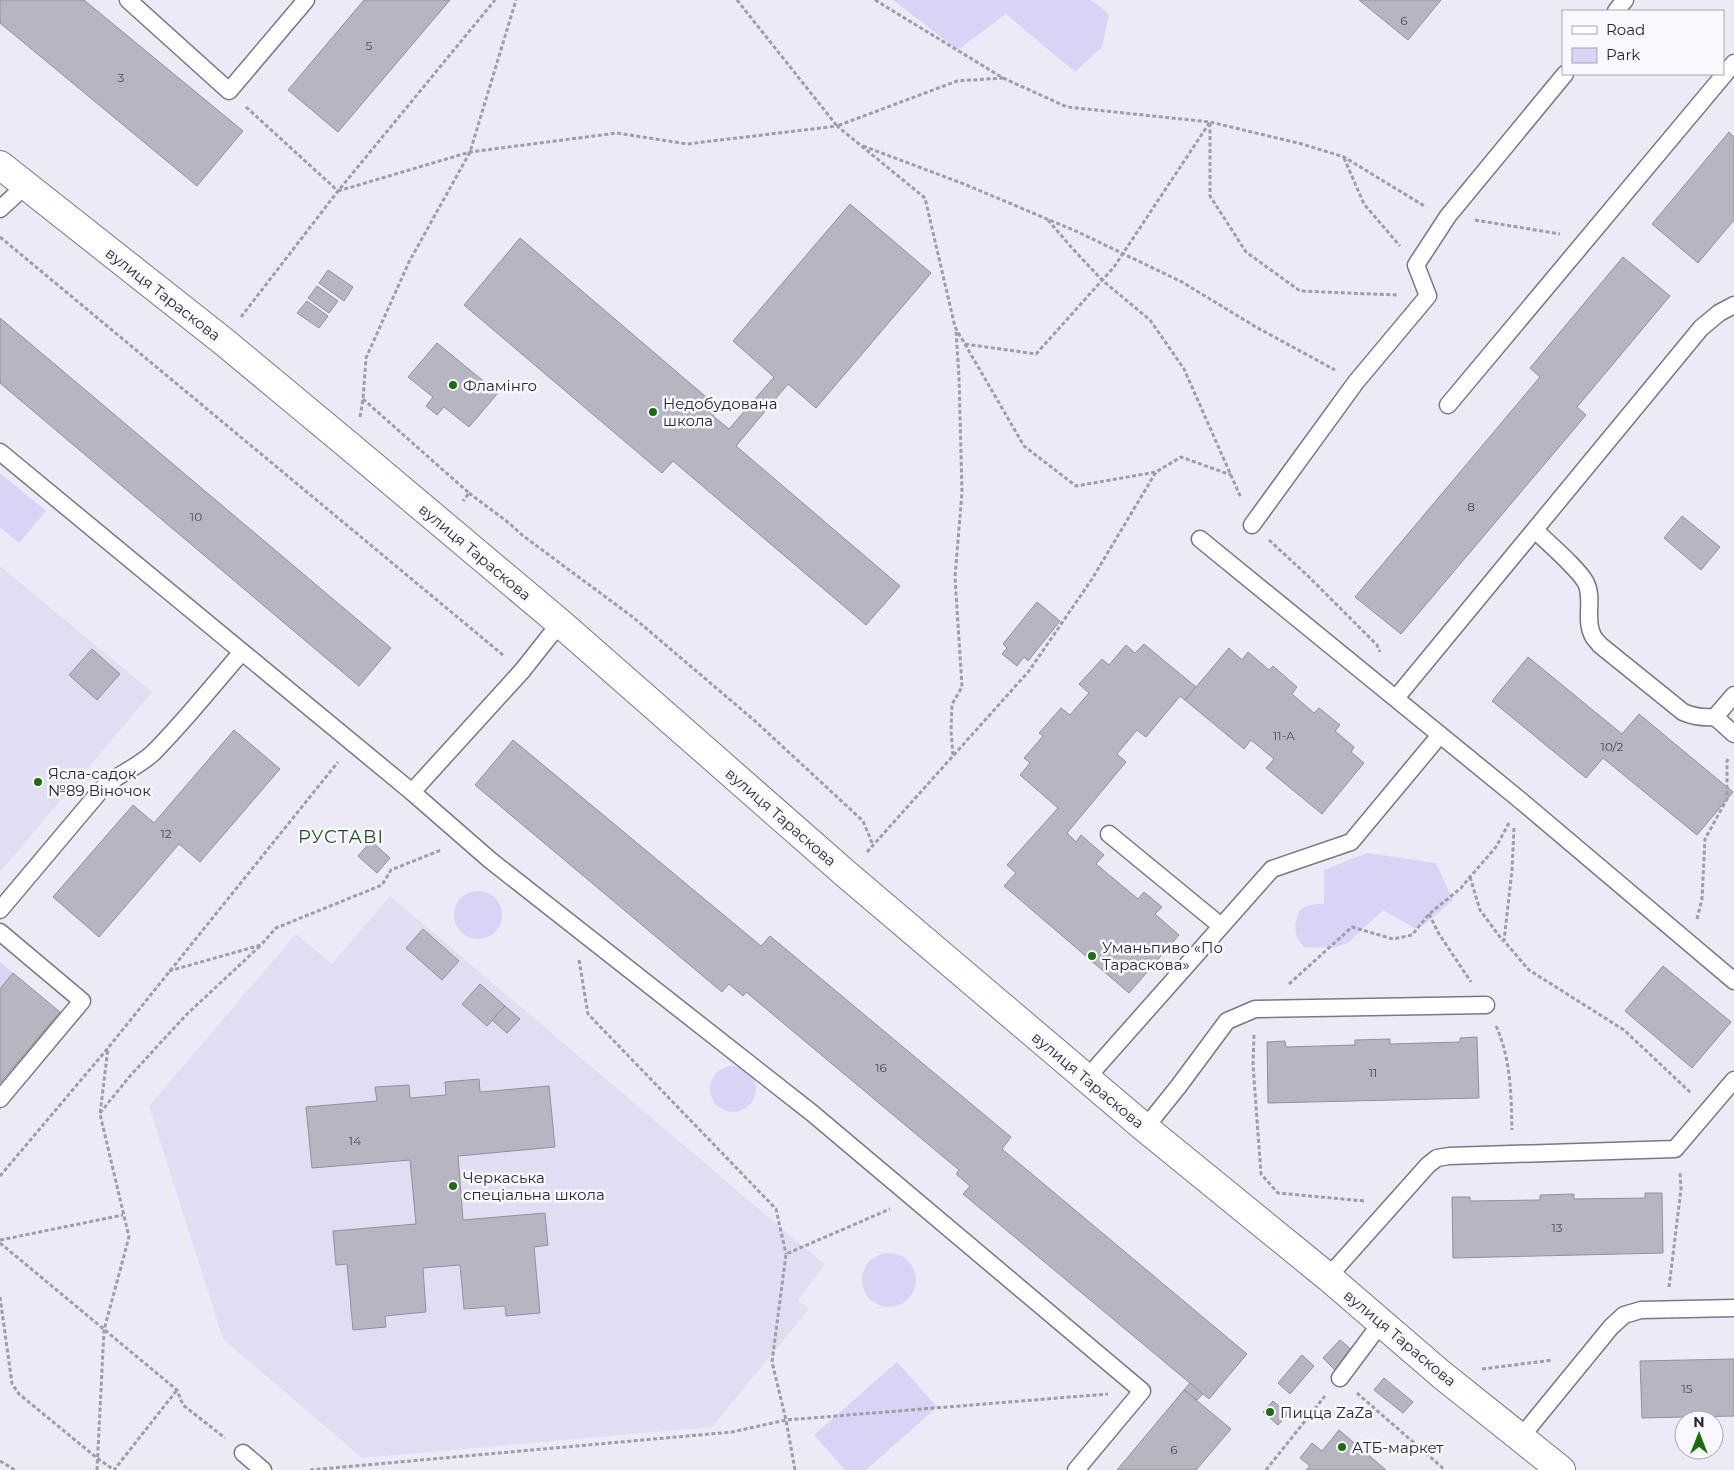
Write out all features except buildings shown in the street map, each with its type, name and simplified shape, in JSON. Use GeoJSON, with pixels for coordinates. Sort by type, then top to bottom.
{"type":"FeatureCollection","features":[{"type":"Feature","properties":{"kind":"street","name":"вулиця Тараскова"},"geometry":{"type":"LineString","coordinates":[[0,165],[223,341],[353,449],[560,623],[846,874],[1145,1128],[1328,1277],[1442,1375],[1561,1470]]}},
{"type":"Feature","properties":{"kind":"lane"},"geometry":{"type":"LineString","coordinates":[[128,0],[229,92],[306,0]]}},
{"type":"Feature","properties":{"kind":"lane"},"geometry":{"type":"LineString","coordinates":[[1617,10],[1626,0]]}},
{"type":"Feature","properties":{"kind":"lane"},"geometry":{"type":"LineString","coordinates":[[1724,75],[1734,63]]}},
{"type":"Feature","properties":{"kind":"lane"},"geometry":{"type":"LineString","coordinates":[[1252,525],[1356,382],[1428,296],[1416,265],[1448,216],[1564,75]]}},
{"type":"Feature","properties":{"kind":"lane"},"geometry":{"type":"LineString","coordinates":[[1448,405],[1724,75]]}},
{"type":"Feature","properties":{"kind":"lane"},"geometry":{"type":"LineString","coordinates":[[0,209],[25,186]]}},
{"type":"Feature","properties":{"kind":"lane"},"geometry":{"type":"LineString","coordinates":[[1396,698],[1701,328],[1719,313],[1734,304]]}},
{"type":"Feature","properties":{"kind":"lane"},"geometry":{"type":"LineString","coordinates":[[0,452],[412,792],[466,840],[812,1112],[1142,1391],[1076,1470]]}},
{"type":"Feature","properties":{"kind":"lane"},"geometry":{"type":"LineString","coordinates":[[1535,530],[1579,573],[1586,584],[1589,595],[1592,636],[1600,645],[1683,712],[1692,716],[1701,718],[1715,717],[1734,695]]}},
{"type":"Feature","properties":{"kind":"lane"},"geometry":{"type":"LineString","coordinates":[[1200,539],[1520,800],[1734,980]]}},
{"type":"Feature","properties":{"kind":"lane"},"geometry":{"type":"LineString","coordinates":[[412,792],[522,671],[560,623]]}},
{"type":"Feature","properties":{"kind":"lane"},"geometry":{"type":"LineString","coordinates":[[0,910],[109,781],[136,766],[154,752],[242,652]]}},
{"type":"Feature","properties":{"kind":"lane"},"geometry":{"type":"LineString","coordinates":[[1715,717],[1734,734]]}},
{"type":"Feature","properties":{"kind":"lane"},"geometry":{"type":"LineString","coordinates":[[1086,1078],[1272,869],[1351,842],[1440,735]]}},
{"type":"Feature","properties":{"kind":"lane"},"geometry":{"type":"LineString","coordinates":[[1109,834],[1221,926]]}},
{"type":"Feature","properties":{"kind":"lane"},"geometry":{"type":"LineString","coordinates":[[0,932],[82,1001],[0,1099]]}},
{"type":"Feature","properties":{"kind":"lane"},"geometry":{"type":"LineString","coordinates":[[1145,1128],[1228,1021],[1255,1009],[1486,1005]]}},
{"type":"Feature","properties":{"kind":"lane"},"geometry":{"type":"LineString","coordinates":[[1328,1277],[1428,1165],[1437,1158],[1449,1156],[1675,1149],[1734,1080]]}},
{"type":"Feature","properties":{"kind":"lane"},"geometry":{"type":"LineString","coordinates":[[1521,1437],[1611,1327],[1624,1315],[1641,1310],[1734,1308]]}},
{"type":"Feature","properties":{"kind":"lane"},"geometry":{"type":"LineString","coordinates":[[1340,1378],[1381,1323]]}},
{"type":"Feature","properties":{"kind":"lane"},"geometry":{"type":"LineString","coordinates":[[243,1453],[263,1470]]}},
{"type":"Feature","properties":{"kind":"path"},"geometry":{"type":"LineString","coordinates":[[223,341],[338,190],[495,0]]}},
{"type":"Feature","properties":{"kind":"path"},"geometry":{"type":"LineString","coordinates":[[353,449],[363,400],[366,358],[409,262],[470,152],[516,0]]}},
{"type":"Feature","properties":{"kind":"path"},"geometry":{"type":"LineString","coordinates":[[737,0],[837,126],[925,198],[955,327],[959,377],[962,492],[955,578],[962,687],[952,704],[950,731],[953,756]]}},
{"type":"Feature","properties":{"kind":"path"},"geometry":{"type":"LineString","coordinates":[[874,0],[1003,78],[1067,108],[1210,122],[1302,144],[1344,157],[1437,213],[1587,238]]}},
{"type":"Feature","properties":{"kind":"path"},"geometry":{"type":"LineString","coordinates":[[338,190],[470,152],[617,133],[687,144],[837,126],[957,81],[1003,78]]}},
{"type":"Feature","properties":{"kind":"path"},"geometry":{"type":"LineString","coordinates":[[229,92],[338,190]]}},
{"type":"Feature","properties":{"kind":"path"},"geometry":{"type":"LineString","coordinates":[[965,344],[1036,354],[1114,267],[1210,122]]}},
{"type":"Feature","properties":{"kind":"path"},"geometry":{"type":"LineString","coordinates":[[1210,122],[1210,196],[1246,252],[1300,291],[1428,296]]}},
{"type":"Feature","properties":{"kind":"path"},"geometry":{"type":"LineString","coordinates":[[860,145],[964,184],[1078,232],[1182,282],[1256,327],[1356,382]]}},
{"type":"Feature","properties":{"kind":"path"},"geometry":{"type":"LineString","coordinates":[[1344,157],[1364,204],[1416,265]]}},
{"type":"Feature","properties":{"kind":"path"},"geometry":{"type":"LineString","coordinates":[[1048,220],[1102,280],[1150,320],[1184,368],[1252,525],[1308,576],[1377,645],[1380,653]]}},
{"type":"Feature","properties":{"kind":"path"},"geometry":{"type":"LineString","coordinates":[[0,237],[522,671]]}},
{"type":"Feature","properties":{"kind":"path"},"geometry":{"type":"LineString","coordinates":[[955,327],[1024,446],[1076,486],[1156,472],[1181,457],[1230,475]]}},
{"type":"Feature","properties":{"kind":"path"},"geometry":{"type":"LineString","coordinates":[[363,400],[469,493],[634,618],[755,722],[863,820],[873,845]]}},
{"type":"Feature","properties":{"kind":"path"},"geometry":{"type":"LineString","coordinates":[[846,874],[1029,671],[1092,579],[1156,472]]}},
{"type":"Feature","properties":{"kind":"path"},"geometry":{"type":"LineString","coordinates":[[463,501],[469,493]]}},
{"type":"Feature","properties":{"kind":"path"},"geometry":{"type":"LineString","coordinates":[[0,1176],[108,1048],[353,744]]}},
{"type":"Feature","properties":{"kind":"path"},"geometry":{"type":"LineString","coordinates":[[1691,944],[1702,899],[1705,839],[1727,799],[1727,761],[1730,756]]}},
{"type":"Feature","properties":{"kind":"path"},"geometry":{"type":"LineString","coordinates":[[1392,1205],[1278,1192],[1261,1174],[1253,1065],[1255,1009],[1291,982],[1352,927],[1393,939],[1412,935],[1429,914],[1461,888],[1496,847],[1520,800]]}},
{"type":"Feature","properties":{"kind":"path"},"geometry":{"type":"LineString","coordinates":[[1504,941],[1512,870],[1514,827],[1520,800]]}},
{"type":"Feature","properties":{"kind":"path"},"geometry":{"type":"LineString","coordinates":[[100,1114],[130,1076],[186,1015],[261,945],[276,928],[382,885],[391,870],[466,840]]}},
{"type":"Feature","properties":{"kind":"path"},"geometry":{"type":"LineString","coordinates":[[1470,877],[1480,910],[1529,970],[1624,1030],[1690,1092],[1712,1106]]}},
{"type":"Feature","properties":{"kind":"path"},"geometry":{"type":"LineString","coordinates":[[573,926],[588,1014],[776,1208],[786,1254],[772,1362],[786,1420],[795,1470]]}},
{"type":"Feature","properties":{"kind":"path"},"geometry":{"type":"LineString","coordinates":[[169,971],[261,945]]}},
{"type":"Feature","properties":{"kind":"path"},"geometry":{"type":"LineString","coordinates":[[97,1470],[104,1330],[128,1237],[100,1114],[108,1048]]}},
{"type":"Feature","properties":{"kind":"path"},"geometry":{"type":"LineString","coordinates":[[1666,1309],[1681,1189],[1680,1170],[1675,1149]]}},
{"type":"Feature","properties":{"kind":"path"},"geometry":{"type":"LineString","coordinates":[[786,1254],[914,1199]]}},
{"type":"Feature","properties":{"kind":"path"},"geometry":{"type":"LineString","coordinates":[[0,1242],[124,1215]]}},
{"type":"Feature","properties":{"kind":"path"},"geometry":{"type":"LineString","coordinates":[[0,1242],[177,1390],[183,1405],[243,1453]]}},
{"type":"Feature","properties":{"kind":"path"},"geometry":{"type":"LineString","coordinates":[[0,1297],[12,1384],[19,1394],[114,1470],[177,1390]]}},
{"type":"Feature","properties":{"kind":"path"},"geometry":{"type":"LineString","coordinates":[[1442,1375],[1560,1359],[1570,1361],[1578,1368]]}},
{"type":"Feature","properties":{"kind":"path"},"geometry":{"type":"LineString","coordinates":[[1266,1470],[1340,1378],[1445,1470]]}},
{"type":"Feature","properties":{"kind":"path"},"geometry":{"type":"LineString","coordinates":[[310,1470],[732,1432],[786,1420],[1142,1391]]}},
{"type":"Feature","properties":{"kind":"path"},"geometry":{"type":"LineString","coordinates":[[0,1461],[15,1470]]}},
{"type":"Feature","properties":{"kind":"shaded area","name":"Ясла-садок №89 Віночок"},"geometry":{"type":"Polygon","coordinates":[[[0,566],[152,692],[0,872],[0,566]]]}},
{"type":"Feature","properties":{"kind":"shaded area","name":"Черкаська спеціальна школа"},"geometry":{"type":"Polygon","coordinates":[[[390,896],[825,1265],[798,1300],[809,1309],[712,1427],[362,1458],[223,1339],[149,1106],[296,934],[332,964],[390,896]]]}},
{"type":"Feature","properties":{"kind":"green space"},"geometry":{"type":"Polygon","coordinates":[[[893,0],[1091,0],[1109,14],[1102,47],[1075,72],[1006,14],[958,50],[893,0]]]}},
{"type":"Feature","properties":{"kind":"green space"},"geometry":{"type":"Polygon","coordinates":[[[0,473],[46,511],[19,543],[0,527],[0,473]]]}},
{"type":"Feature","properties":{"kind":"green space"},"geometry":{"type":"Polygon","coordinates":[[[1367,853],[1436,863],[1453,900],[1423,926],[1414,928],[1383,910],[1348,943],[1333,948],[1304,947],[1297,938],[1295,925],[1299,911],[1306,906],[1324,903],[1324,870],[1367,853]]]}},
{"type":"Feature","properties":{"kind":"green space"},"geometry":{"type":"Polygon","coordinates":[[[478,891],[487,893],[495,898],[500,906],[502,915],[500,924],[495,932],[487,937],[478,939],[469,937],[461,932],[456,924],[454,915],[456,906],[461,898],[469,893],[478,891]]]}},
{"type":"Feature","properties":{"kind":"green space"},"geometry":{"type":"Polygon","coordinates":[[[0,962],[13,973],[0,989],[0,962]]]}},
{"type":"Feature","properties":{"kind":"green space"},"geometry":{"type":"Polygon","coordinates":[[[729,1066],[737,1066],[746,1070],[752,1076],[756,1089],[752,1102],[746,1108],[737,1112],[729,1112],[720,1108],[714,1102],[710,1093],[710,1085],[714,1076],[720,1070],[729,1066]]]}},
{"type":"Feature","properties":{"kind":"green space"},"geometry":{"type":"Polygon","coordinates":[[[889,1253],[899,1255],[908,1261],[914,1270],[916,1280],[914,1290],[908,1299],[899,1305],[889,1307],[879,1305],[870,1299],[864,1290],[862,1280],[864,1270],[870,1261],[879,1255],[889,1253]]]}},
{"type":"Feature","properties":{"kind":"green space"},"geometry":{"type":"Polygon","coordinates":[[[897,1362],[937,1407],[866,1470],[845,1470],[814,1435],[897,1362]]]}},
{"type":"Feature","properties":{"kind":"place","name":"Фламінго"},"geometry":{"type":"Point","coordinates":[453,385]}},
{"type":"Feature","properties":{"kind":"place","name":"Недобудована школа"},"geometry":{"type":"Point","coordinates":[653,412]}},
{"type":"Feature","properties":{"kind":"place","name":"Ясла-садок №89 Віночок"},"geometry":{"type":"Point","coordinates":[38,782]}},
{"type":"Feature","properties":{"kind":"place","name":"Уманьпиво «По Тараскова»"},"geometry":{"type":"Point","coordinates":[1092,956]}},
{"type":"Feature","properties":{"kind":"place","name":"Черкаська спеціальна школа"},"geometry":{"type":"Point","coordinates":[453,1186]}},
{"type":"Feature","properties":{"kind":"place","name":"Пицца ZaZa"},"geometry":{"type":"Point","coordinates":[1270,1412]}},
{"type":"Feature","properties":{"kind":"place","name":"АТБ-маркет"},"geometry":{"type":"Point","coordinates":[1342,1447]}},
{"type":"Feature","properties":{"kind":"district","name":"РУСТАВІ"},"geometry":{"type":"Point","coordinates":[341,837]}}]}
